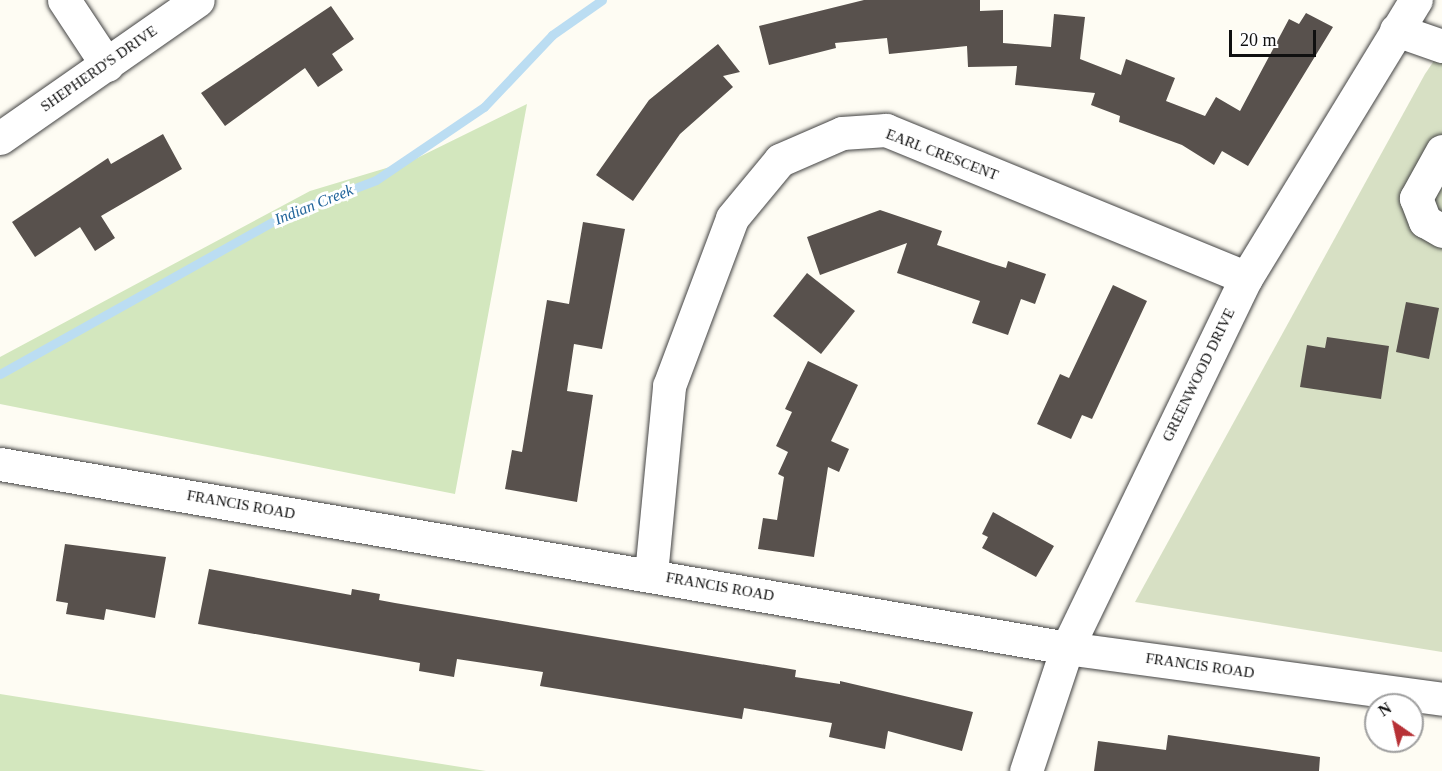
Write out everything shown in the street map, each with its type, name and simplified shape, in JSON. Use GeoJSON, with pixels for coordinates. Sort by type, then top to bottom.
{"type":"FeatureCollection","features":[{"type":"Feature","properties":{"kind":"street"},"geometry":{"type":"LineString","coordinates":[[64,0],[107,65]]}},
{"type":"Feature","properties":{"kind":"street","name":"SHEPHERD'S DRIVE"},"geometry":{"type":"LineString","coordinates":[[0,138],[198,0]]}},
{"type":"Feature","properties":{"kind":"street","name":"GREENWOOD DRIVE"},"geometry":{"type":"LineString","coordinates":[[1026,771],[1067,648],[1246,278],[1416,0]]}},
{"type":"Feature","properties":{"kind":"street"},"geometry":{"type":"LineString","coordinates":[[1396,30],[1442,45]]}},
{"type":"Feature","properties":{"kind":"street","name":"EARL CRESCENT"},"geometry":{"type":"LineString","coordinates":[[651,574],[669,386],[732,218],[780,160],[842,133],[886,130],[1246,278]]}},
{"type":"Feature","properties":{"kind":"street"},"geometry":{"type":"LineString","coordinates":[[1442,151],[1416,198],[1425,221],[1442,231]]}},
{"type":"Feature","properties":{"kind":"street","name":"FRANCIS ROAD"},"geometry":{"type":"LineString","coordinates":[[0,464],[651,574],[1067,648],[1442,699]]}},
{"type":"Feature","properties":{"kind":"green space"},"geometry":{"type":"Polygon","coordinates":[[[1442,49],[1442,652],[1135,602],[1425,74],[1442,49]]]}},
{"type":"Feature","properties":{"kind":"green space"},"geometry":{"type":"Polygon","coordinates":[[[527,104],[455,494],[0,404],[0,357],[310,191],[413,160],[527,104]]]}},
{"type":"Feature","properties":{"kind":"green space"},"geometry":{"type":"Polygon","coordinates":[[[0,694],[486,771],[0,771],[0,694]]]}},
{"type":"Feature","properties":{"kind":"building"},"geometry":{"type":"Polygon","coordinates":[[[864,0],[980,0],[980,11],[1003,10],[1003,43],[1051,47],[1054,14],[1085,17],[1080,59],[1121,75],[1126,59],[1175,78],[1166,101],[1205,116],[1216,97],[1240,111],[1289,19],[1299,24],[1306,13],[1333,27],[1248,166],[1222,151],[1214,165],[1182,145],[1119,122],[1120,116],[1091,105],[1095,93],[1015,85],[1017,66],[968,67],[967,46],[889,54],[887,38],[835,43],[836,48],[769,65],[759,26],[864,0]]]}},
{"type":"Feature","properties":{"kind":"building"},"geometry":{"type":"Polygon","coordinates":[[[331,6],[354,39],[332,54],[343,70],[318,87],[305,68],[225,126],[201,93],[331,6]]]}},
{"type":"Feature","properties":{"kind":"building"},"geometry":{"type":"Polygon","coordinates":[[[718,44],[740,72],[723,76],[733,87],[680,134],[633,201],[596,175],[649,100],[718,44]]]}},
{"type":"Feature","properties":{"kind":"building"},"geometry":{"type":"Polygon","coordinates":[[[163,134],[182,169],[101,216],[115,238],[95,251],[80,227],[35,257],[12,222],[108,158],[111,164],[163,134]]]}},
{"type":"Feature","properties":{"kind":"building"},"geometry":{"type":"Polygon","coordinates":[[[880,210],[942,231],[937,245],[1006,268],[1008,261],[1046,274],[1035,304],[1021,299],[1008,335],[972,323],[980,301],[897,273],[907,243],[820,275],[807,237],[880,210]]]}},
{"type":"Feature","properties":{"kind":"building"},"geometry":{"type":"Polygon","coordinates":[[[583,222],[625,229],[602,349],[574,344],[567,391],[593,395],[577,502],[505,489],[512,450],[522,452],[547,300],[569,304],[583,222]]]}},
{"type":"Feature","properties":{"kind":"building"},"geometry":{"type":"Polygon","coordinates":[[[807,273],[855,311],[821,354],[773,316],[807,273]]]}},
{"type":"Feature","properties":{"kind":"building"},"geometry":{"type":"Polygon","coordinates":[[[1113,285],[1147,301],[1092,419],[1082,415],[1071,439],[1037,424],[1060,374],[1069,378],[1113,285]]]}},
{"type":"Feature","properties":{"kind":"building"},"geometry":{"type":"Polygon","coordinates":[[[1406,302],[1439,308],[1429,359],[1396,352],[1406,302]]]}},
{"type":"Feature","properties":{"kind":"building"},"geometry":{"type":"Polygon","coordinates":[[[1327,337],[1389,346],[1381,399],[1300,387],[1307,345],[1325,348],[1327,337]]]}},
{"type":"Feature","properties":{"kind":"building"},"geometry":{"type":"Polygon","coordinates":[[[808,361],[858,385],[831,441],[849,449],[839,472],[828,467],[814,557],[758,549],[763,518],[777,520],[784,477],[778,474],[788,452],[776,446],[792,412],[785,409],[808,361]]]}},
{"type":"Feature","properties":{"kind":"building"},"geometry":{"type":"Polygon","coordinates":[[[993,512],[1054,546],[1036,577],[982,548],[988,537],[982,534],[993,512]]]}},
{"type":"Feature","properties":{"kind":"building"},"geometry":{"type":"Polygon","coordinates":[[[65,544],[166,557],[155,618],[106,609],[104,620],[66,614],[68,603],[56,601],[65,544]]]}},
{"type":"Feature","properties":{"kind":"building"},"geometry":{"type":"Polygon","coordinates":[[[209,569],[351,595],[352,589],[380,594],[379,600],[395,603],[796,670],[795,677],[840,684],[840,681],[973,712],[962,751],[888,731],[885,749],[829,737],[832,723],[744,708],[742,719],[540,686],[543,672],[457,659],[454,677],[419,671],[420,663],[198,624],[209,569]]]}},
{"type":"Feature","properties":{"kind":"building"},"geometry":{"type":"Polygon","coordinates":[[[1168,735],[1320,757],[1319,771],[1094,771],[1098,741],[1166,750],[1168,735]]]}},
{"type":"Feature","properties":{"kind":"waterway","name":"Indian Creek"},"geometry":{"type":"LineString","coordinates":[[0,374],[284,215],[376,180],[484,107],[552,35],[602,0]]}}]}
